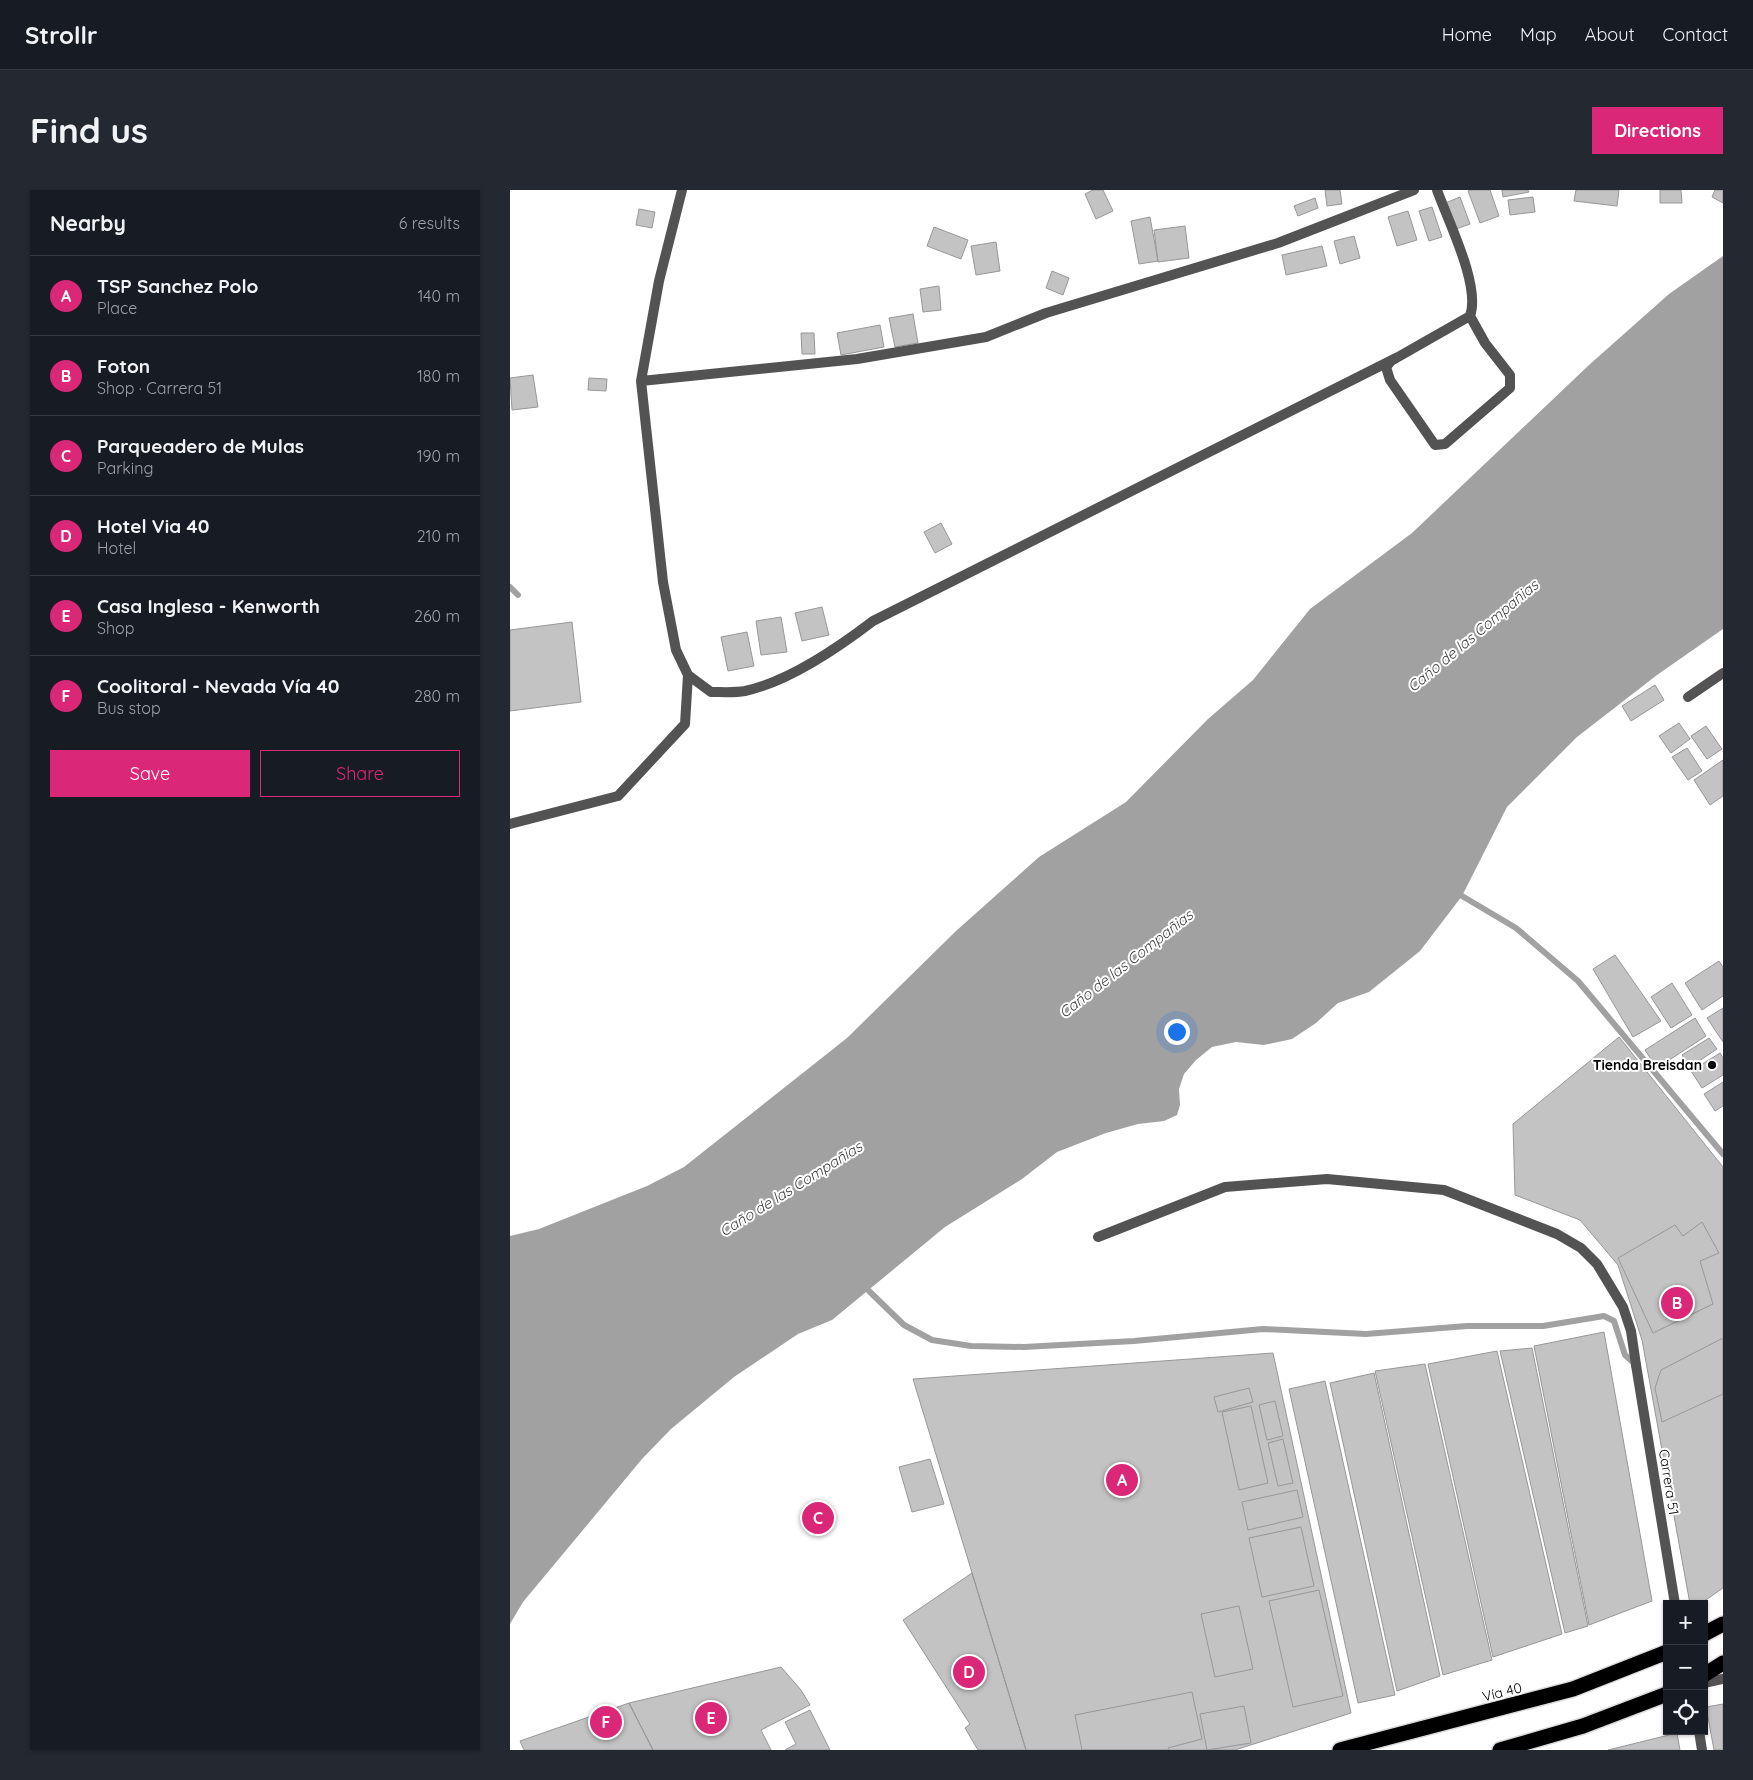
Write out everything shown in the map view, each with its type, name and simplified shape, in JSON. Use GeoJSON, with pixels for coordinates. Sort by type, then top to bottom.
{"type":"FeatureCollection","features":[{"type":"Feature","properties":{"kind":"highway"},"geometry":{"type":"LineString","coordinates":[[1708,1632],[1723,1624]]}},
{"type":"Feature","properties":{"kind":"highway","name":"Vía 40"},"geometry":{"type":"LineString","coordinates":[[1340,1750],[1549,1696],[1617,1673],[1663,1654]]}},
{"type":"Feature","properties":{"kind":"highway"},"geometry":{"type":"LineString","coordinates":[[1708,1673],[1723,1663]]}},
{"type":"Feature","properties":{"kind":"highway"},"geometry":{"type":"LineString","coordinates":[[1500,1750],[1583,1726],[1663,1696]]}},
{"type":"Feature","properties":{"kind":"street"},"geometry":{"type":"LineString","coordinates":[[682,190],[659,281],[640,381],[663,582],[676,650],[688,675],[711,692],[745,691],[768,683],[840,646],[873,621],[1398,357],[1470,316],[1474,306],[1473,294],[1437,190]]}},
{"type":"Feature","properties":{"kind":"street"},"geometry":{"type":"LineString","coordinates":[[640,381],[857,360],[986,337],[1046,313],[1278,243],[1414,190]]}},
{"type":"Feature","properties":{"kind":"street"},"geometry":{"type":"LineString","coordinates":[[1398,357],[1386,367],[1390,380],[1435,445],[1444,444],[1510,388],[1510,375],[1485,343],[1470,316]]}},
{"type":"Feature","properties":{"kind":"street"},"geometry":{"type":"LineString","coordinates":[[1688,697],[1723,673]]}},
{"type":"Feature","properties":{"kind":"street"},"geometry":{"type":"LineString","coordinates":[[510,824],[618,796],[685,724],[688,675]]}},
{"type":"Feature","properties":{"kind":"street","name":"Carrera 51"},"geometry":{"type":"LineString","coordinates":[[1098,1237],[1225,1187],[1327,1179],[1444,1190],[1557,1234],[1581,1248],[1597,1264],[1624,1307],[1631,1331],[1674,1600]]}},
{"type":"Feature","properties":{"kind":"street"},"geometry":{"type":"LineString","coordinates":[[1708,1682],[1723,1680]]}},
{"type":"Feature","properties":{"kind":"street"},"geometry":{"type":"LineString","coordinates":[[1700,1735],[1702,1750]]}},
{"type":"Feature","properties":{"kind":"water","name":"Caño de las Compañias"},"geometry":{"type":"Polygon","coordinates":[[[1723,256],[1723,629],[1657,675],[1577,737],[1507,807],[1462,896],[1420,951],[1369,992],[1338,1003],[1316,1023],[1292,1039],[1264,1045],[1236,1042],[1212,1047],[1196,1060],[1184,1074],[1179,1089],[1180,1105],[1177,1115],[1164,1121],[1138,1124],[1106,1133],[1057,1152],[1022,1179],[945,1227],[832,1320],[798,1334],[734,1377],[671,1429],[642,1459],[523,1602],[510,1624],[510,1236],[539,1229],[647,1186],[684,1167],[847,1038],[956,931],[1039,857],[1126,802],[1208,719],[1253,680],[1310,609],[1412,533],[1589,365],[1669,294],[1723,256]]]}},
{"type":"Feature","properties":{"kind":"building"},"geometry":{"type":"Polygon","coordinates":[[[1093,190],[1103,190],[1113,211],[1096,219],[1085,194],[1093,190]]]}},
{"type":"Feature","properties":{"kind":"building"},"geometry":{"type":"Polygon","coordinates":[[[1325,190],[1340,190],[1342,204],[1327,206],[1325,190]]]}},
{"type":"Feature","properties":{"kind":"building"},"geometry":{"type":"Polygon","coordinates":[[[1490,190],[1499,216],[1480,223],[1468,191],[1490,190]]]}},
{"type":"Feature","properties":{"kind":"building"},"geometry":{"type":"Polygon","coordinates":[[[1502,190],[1528,190],[1529,192],[1503,197],[1502,190]]]}},
{"type":"Feature","properties":{"kind":"building"},"geometry":{"type":"Polygon","coordinates":[[[1576,190],[1619,190],[1617,206],[1574,201],[1576,190]]]}},
{"type":"Feature","properties":{"kind":"building"},"geometry":{"type":"Polygon","coordinates":[[[1660,190],[1681,190],[1682,203],[1660,203],[1660,190]]]}},
{"type":"Feature","properties":{"kind":"building"},"geometry":{"type":"Polygon","coordinates":[[[1715,190],[1723,190],[1723,203],[1712,197],[1715,190]]]}},
{"type":"Feature","properties":{"kind":"building"},"geometry":{"type":"Polygon","coordinates":[[[1460,197],[1470,224],[1453,230],[1443,204],[1460,197]]]}},
{"type":"Feature","properties":{"kind":"building"},"geometry":{"type":"Polygon","coordinates":[[[1533,197],[1535,212],[1510,215],[1508,200],[1533,197]]]}},
{"type":"Feature","properties":{"kind":"building"},"geometry":{"type":"Polygon","coordinates":[[[1315,198],[1318,208],[1298,216],[1294,206],[1315,198]]]}},
{"type":"Feature","properties":{"kind":"building"},"geometry":{"type":"Polygon","coordinates":[[[1432,207],[1442,237],[1429,241],[1419,211],[1432,207]]]}},
{"type":"Feature","properties":{"kind":"building"},"geometry":{"type":"Polygon","coordinates":[[[639,209],[655,212],[652,228],[636,225],[639,209]]]}},
{"type":"Feature","properties":{"kind":"building"},"geometry":{"type":"Polygon","coordinates":[[[1408,211],[1417,240],[1397,246],[1388,217],[1408,211]]]}},
{"type":"Feature","properties":{"kind":"building"},"geometry":{"type":"Polygon","coordinates":[[[1150,217],[1158,261],[1139,264],[1131,221],[1150,217]]]}},
{"type":"Feature","properties":{"kind":"building"},"geometry":{"type":"Polygon","coordinates":[[[1185,226],[1189,258],[1158,262],[1154,230],[1185,226]]]}},
{"type":"Feature","properties":{"kind":"building"},"geometry":{"type":"Polygon","coordinates":[[[934,227],[968,240],[961,259],[927,246],[934,227]]]}},
{"type":"Feature","properties":{"kind":"building"},"geometry":{"type":"Polygon","coordinates":[[[1354,236],[1360,258],[1340,264],[1334,241],[1354,236]]]}},
{"type":"Feature","properties":{"kind":"building"},"geometry":{"type":"Polygon","coordinates":[[[996,242],[1000,271],[976,275],[971,246],[996,242]]]}},
{"type":"Feature","properties":{"kind":"building"},"geometry":{"type":"Polygon","coordinates":[[[1322,246],[1327,266],[1286,275],[1282,255],[1322,246]]]}},
{"type":"Feature","properties":{"kind":"building"},"geometry":{"type":"Polygon","coordinates":[[[1052,271],[1069,278],[1063,295],[1046,288],[1052,271]]]}},
{"type":"Feature","properties":{"kind":"building"},"geometry":{"type":"Polygon","coordinates":[[[939,286],[941,310],[923,312],[920,289],[939,286]]]}},
{"type":"Feature","properties":{"kind":"building"},"geometry":{"type":"Polygon","coordinates":[[[913,314],[918,343],[895,347],[889,318],[913,314]]]}},
{"type":"Feature","properties":{"kind":"building"},"geometry":{"type":"Polygon","coordinates":[[[880,325],[884,347],[841,355],[837,333],[880,325]]]}},
{"type":"Feature","properties":{"kind":"building"},"geometry":{"type":"Polygon","coordinates":[[[801,333],[814,333],[815,354],[802,354],[801,333]]]}},
{"type":"Feature","properties":{"kind":"building"},"geometry":{"type":"Polygon","coordinates":[[[533,375],[538,407],[512,410],[510,378],[533,375]]]}},
{"type":"Feature","properties":{"kind":"building"},"geometry":{"type":"Polygon","coordinates":[[[589,378],[607,379],[606,391],[588,390],[589,378]]]}},
{"type":"Feature","properties":{"kind":"building"},"geometry":{"type":"Polygon","coordinates":[[[941,523],[952,544],[935,553],[924,532],[941,523]]]}},
{"type":"Feature","properties":{"kind":"building"},"geometry":{"type":"Polygon","coordinates":[[[822,607],[829,635],[802,641],[795,613],[822,607]]]}},
{"type":"Feature","properties":{"kind":"building"},"geometry":{"type":"Polygon","coordinates":[[[781,617],[787,652],[761,655],[756,621],[781,617]]]}},
{"type":"Feature","properties":{"kind":"building"},"geometry":{"type":"Polygon","coordinates":[[[572,622],[581,702],[510,711],[510,630],[572,622]]]}},
{"type":"Feature","properties":{"kind":"building"},"geometry":{"type":"Polygon","coordinates":[[[747,632],[754,666],[728,671],[721,637],[747,632]]]}},
{"type":"Feature","properties":{"kind":"building"},"geometry":{"type":"Polygon","coordinates":[[[1655,685],[1664,700],[1631,721],[1622,706],[1655,685]]]}},
{"type":"Feature","properties":{"kind":"building"},"geometry":{"type":"Polygon","coordinates":[[[1679,723],[1690,739],[1671,753],[1659,736],[1679,723]]]}},
{"type":"Feature","properties":{"kind":"building"},"geometry":{"type":"Polygon","coordinates":[[[1706,726],[1722,749],[1707,759],[1691,736],[1706,726]]]}},
{"type":"Feature","properties":{"kind":"building"},"geometry":{"type":"Polygon","coordinates":[[[1687,748],[1702,771],[1688,780],[1672,757],[1687,748]]]}},
{"type":"Feature","properties":{"kind":"building"},"geometry":{"type":"Polygon","coordinates":[[[1723,760],[1723,796],[1710,805],[1694,780],[1723,760]]]}},
{"type":"Feature","properties":{"kind":"building"},"geometry":{"type":"Polygon","coordinates":[[[1615,955],[1661,1021],[1633,1037],[1593,969],[1615,955]]]}},
{"type":"Feature","properties":{"kind":"building"},"geometry":{"type":"Polygon","coordinates":[[[1719,961],[1723,967],[1723,996],[1702,1010],[1685,983],[1719,961]]]}},
{"type":"Feature","properties":{"kind":"building"},"geometry":{"type":"Polygon","coordinates":[[[1672,983],[1692,1015],[1671,1028],[1651,997],[1672,983]]]}},
{"type":"Feature","properties":{"kind":"building"},"geometry":{"type":"Polygon","coordinates":[[[1723,1008],[1723,1042],[1707,1018],[1723,1008]]]}},
{"type":"Feature","properties":{"kind":"building"},"geometry":{"type":"Polygon","coordinates":[[[1695,1018],[1706,1036],[1657,1068],[1645,1050],[1695,1018]]]}},
{"type":"Feature","properties":{"kind":"building"},"geometry":{"type":"Polygon","coordinates":[[[1619,1037],[1723,1167],[1723,1588],[1706,1600],[1689,1600],[1642,1340],[1618,1265],[1580,1220],[1515,1195],[1513,1124],[1619,1037]]]}},
{"type":"Feature","properties":{"kind":"building"},"geometry":{"type":"Polygon","coordinates":[[[1709,1038],[1717,1049],[1690,1067],[1682,1055],[1709,1038]]]}},
{"type":"Feature","properties":{"kind":"building","name":"Tienda Breisdan"},"geometry":{"type":"Polygon","coordinates":[[[1720,1053],[1723,1058],[1723,1075],[1702,1088],[1691,1071],[1720,1053]]]}},
{"type":"Feature","properties":{"kind":"building"},"geometry":{"type":"Polygon","coordinates":[[[1723,1082],[1723,1106],[1715,1111],[1704,1094],[1723,1082]]]}},
{"type":"Feature","properties":{"kind":"building"},"geometry":{"type":"Polygon","coordinates":[[[1702,1222],[1719,1253],[1700,1261],[1713,1304],[1653,1333],[1618,1258],[1675,1225],[1683,1236],[1702,1222]]]}},
{"type":"Feature","properties":{"kind":"building"},"geometry":{"type":"Polygon","coordinates":[[[1604,1332],[1652,1601],[1589,1625],[1534,1346],[1604,1332]]]}},
{"type":"Feature","properties":{"kind":"building"},"geometry":{"type":"Polygon","coordinates":[[[1723,1338],[1723,1394],[1662,1422],[1655,1388],[1661,1370],[1723,1338]]]}},
{"type":"Feature","properties":{"kind":"building"},"geometry":{"type":"Polygon","coordinates":[[[1532,1348],[1588,1626],[1565,1633],[1500,1351],[1532,1348]]]}},
{"type":"Feature","properties":{"kind":"building"},"geometry":{"type":"Polygon","coordinates":[[[1497,1351],[1562,1634],[1493,1657],[1428,1364],[1497,1351]]]}},
{"type":"Feature","properties":{"kind":"building"},"geometry":{"type":"Polygon","coordinates":[[[1273,1353],[1351,1713],[1235,1750],[1026,1750],[913,1379],[1273,1353]]]}},
{"type":"Feature","properties":{"kind":"building"},"geometry":{"type":"Polygon","coordinates":[[[1425,1364],[1492,1660],[1443,1675],[1375,1371],[1425,1364]]]}},
{"type":"Feature","properties":{"kind":"building"},"geometry":{"type":"Polygon","coordinates":[[[1374,1373],[1440,1676],[1397,1691],[1330,1383],[1374,1373]]]}},
{"type":"Feature","properties":{"kind":"building"},"geometry":{"type":"Polygon","coordinates":[[[1325,1381],[1395,1695],[1358,1703],[1289,1389],[1325,1381]]]}},
{"type":"Feature","properties":{"kind":"building"},"geometry":{"type":"Polygon","coordinates":[[[1249,1388],[1253,1402],[1218,1412],[1214,1397],[1249,1388]]]}},
{"type":"Feature","properties":{"kind":"building"},"geometry":{"type":"Polygon","coordinates":[[[1275,1401],[1283,1436],[1267,1440],[1259,1405],[1275,1401]]]}},
{"type":"Feature","properties":{"kind":"building"},"geometry":{"type":"Polygon","coordinates":[[[1251,1406],[1268,1483],[1239,1490],[1222,1412],[1251,1406]]]}},
{"type":"Feature","properties":{"kind":"building"},"geometry":{"type":"Polygon","coordinates":[[[1283,1439],[1293,1483],[1278,1486],[1268,1443],[1283,1439]]]}},
{"type":"Feature","properties":{"kind":"building"},"geometry":{"type":"Polygon","coordinates":[[[930,1459],[944,1504],[912,1512],[899,1467],[930,1459]]]}},
{"type":"Feature","properties":{"kind":"building"},"geometry":{"type":"Polygon","coordinates":[[[1297,1490],[1303,1517],[1248,1530],[1242,1502],[1297,1490]]]}},
{"type":"Feature","properties":{"kind":"building"},"geometry":{"type":"Polygon","coordinates":[[[1301,1527],[1314,1586],[1262,1597],[1249,1538],[1301,1527]]]}},
{"type":"Feature","properties":{"kind":"building"},"geometry":{"type":"Polygon","coordinates":[[[972,1573],[1026,1750],[978,1750],[965,1728],[970,1724],[903,1620],[972,1573]]]}},
{"type":"Feature","properties":{"kind":"building"},"geometry":{"type":"Polygon","coordinates":[[[1319,1590],[1343,1696],[1293,1707],[1269,1601],[1319,1590]]]}},
{"type":"Feature","properties":{"kind":"building"},"geometry":{"type":"Polygon","coordinates":[[[1239,1606],[1253,1669],[1215,1677],[1201,1614],[1239,1606]]]}},
{"type":"Feature","properties":{"kind":"building"},"geometry":{"type":"Polygon","coordinates":[[[781,1667],[801,1690],[810,1705],[761,1730],[771,1750],[653,1750],[629,1703],[781,1667]]]}},
{"type":"Feature","properties":{"kind":"building"},"geometry":{"type":"Polygon","coordinates":[[[1192,1692],[1202,1739],[1168,1748],[1169,1750],[1082,1750],[1075,1715],[1192,1692]]]}},
{"type":"Feature","properties":{"kind":"building"},"geometry":{"type":"Polygon","coordinates":[[[629,1703],[653,1750],[524,1750],[520,1741],[629,1703]]]}},
{"type":"Feature","properties":{"kind":"building"},"geometry":{"type":"Polygon","coordinates":[[[1723,1704],[1723,1750],[1714,1750],[1708,1718],[1708,1707],[1723,1704]]]}},
{"type":"Feature","properties":{"kind":"building"},"geometry":{"type":"Polygon","coordinates":[[[1244,1706],[1251,1743],[1207,1750],[1200,1714],[1244,1706]]]}},
{"type":"Feature","properties":{"kind":"building"},"geometry":{"type":"Polygon","coordinates":[[[810,1710],[830,1750],[785,1750],[796,1744],[785,1722],[810,1710]]]}},
{"type":"Feature","properties":{"kind":"building"},"geometry":{"type":"Polygon","coordinates":[[[1669,1735],[1677,1735],[1680,1750],[1608,1750],[1669,1735]]]}},
{"type":"Feature","properties":{"kind":"waterway"},"geometry":{"type":"LineString","coordinates":[[510,587],[518,595]]}},
{"type":"Feature","properties":{"kind":"waterway"},"geometry":{"type":"LineString","coordinates":[[1462,896],[1516,928],[1578,981],[1723,1154]]}},
{"type":"Feature","properties":{"kind":"waterway"},"geometry":{"type":"LineString","coordinates":[[869,1291],[904,1325],[932,1340],[971,1346],[1024,1347],[1134,1341],[1263,1329],[1366,1334],[1467,1326],[1543,1326],[1604,1316],[1614,1321],[1625,1355],[1635,1364]]}},
{"type":"Feature","properties":{"kind":"place","name":"Tienda Breisdan"},"geometry":{"type":"Point","coordinates":[1712,1065]}},
{"type":"Feature","properties":{"kind":"place","name":"Foton"},"geometry":{"type":"Point","coordinates":[1677,1303]}},
{"type":"Feature","properties":{"kind":"place","name":"TSP Sanchez Polo"},"geometry":{"type":"Point","coordinates":[1122,1480]}},
{"type":"Feature","properties":{"kind":"place","name":"Parqueadero de Mulas"},"geometry":{"type":"Point","coordinates":[818,1518]}},
{"type":"Feature","properties":{"kind":"place","name":"Hotel Via 40"},"geometry":{"type":"Point","coordinates":[969,1672]}},
{"type":"Feature","properties":{"kind":"place","name":"Casa Inglesa - Kenworth"},"geometry":{"type":"Point","coordinates":[711,1718]}},
{"type":"Feature","properties":{"kind":"place","name":"Coolitoral - Nevada Vía 40"},"geometry":{"type":"Point","coordinates":[606,1722]}}]}
